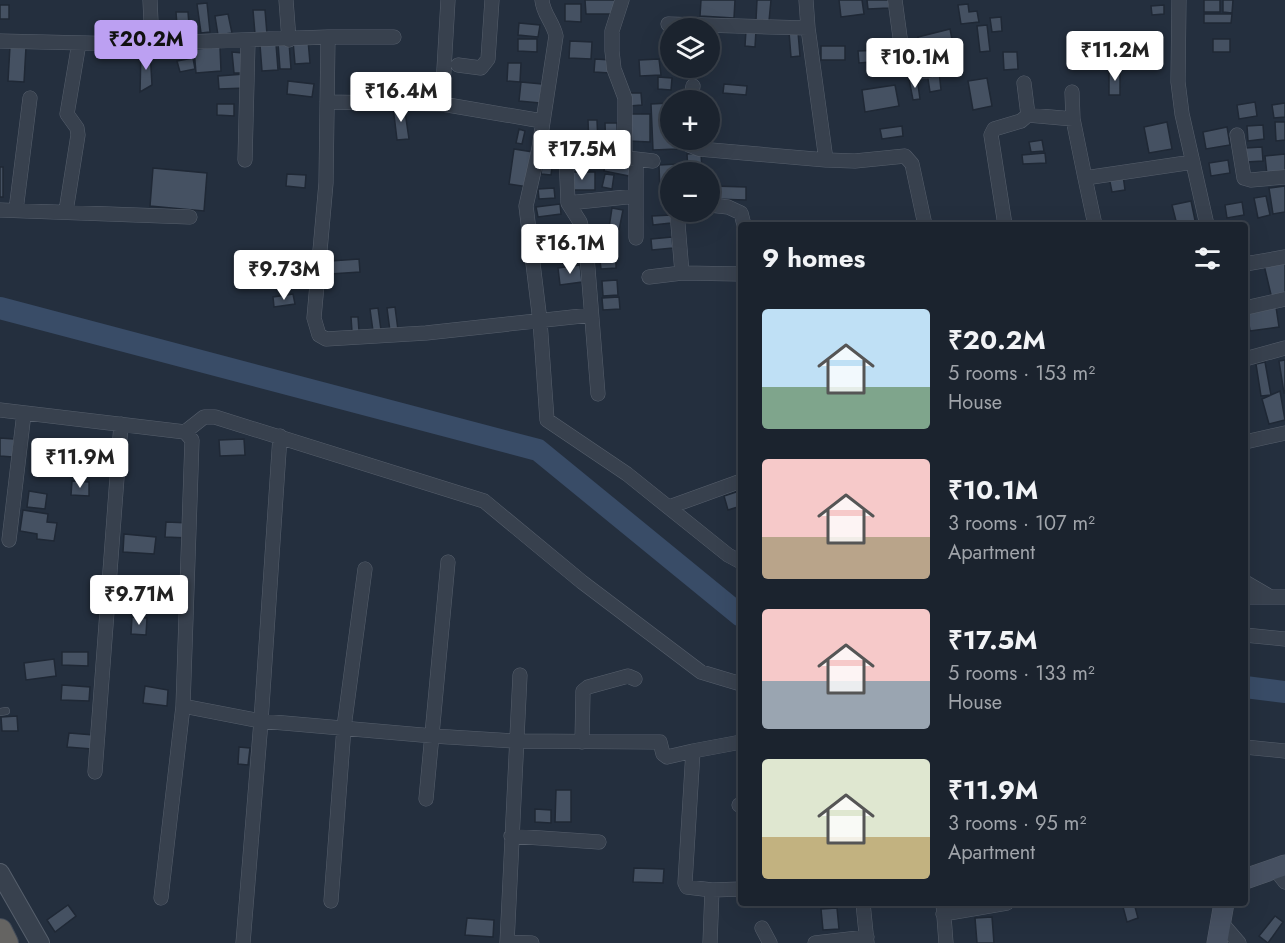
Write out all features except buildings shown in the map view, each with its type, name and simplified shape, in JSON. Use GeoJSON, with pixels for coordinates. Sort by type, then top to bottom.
{"type":"FeatureCollection","features":[{"type":"Feature","properties":{"kind":"highway"},"geometry":{"type":"LineString","coordinates":[[0,931],[6,943]]}},
{"type":"Feature","properties":{"kind":"main road"},"geometry":{"type":"LineString","coordinates":[[1248,878],[1282,872]]}},
{"type":"Feature","properties":{"kind":"main road"},"geometry":{"type":"LineString","coordinates":[[1216,943],[1222,912]]}},
{"type":"Feature","properties":{"kind":"street"},"geometry":{"type":"LineString","coordinates":[[150,0],[152,44]]}},
{"type":"Feature","properties":{"kind":"street"},"geometry":{"type":"LineString","coordinates":[[286,0],[289,40]]}},
{"type":"Feature","properties":{"kind":"street"},"geometry":{"type":"LineString","coordinates":[[442,104],[448,0]]}},
{"type":"Feature","properties":{"kind":"street"},"geometry":{"type":"LineString","coordinates":[[458,65],[481,68],[488,59],[492,0]]}},
{"type":"Feature","properties":{"kind":"street"},"geometry":{"type":"LineString","coordinates":[[542,0],[543,9],[554,27],[555,36],[539,148],[526,206],[540,321],[547,420],[598,453],[728,555],[738,560]]}},
{"type":"Feature","properties":{"kind":"street"},"geometry":{"type":"LineString","coordinates":[[622,0],[612,31],[612,51],[614,69],[625,98],[636,196],[636,238]]}},
{"type":"Feature","properties":{"kind":"street"},"geometry":{"type":"LineString","coordinates":[[806,0],[826,160]]}},
{"type":"Feature","properties":{"kind":"street"},"geometry":{"type":"LineString","coordinates":[[894,0],[904,66],[915,71],[929,71]]}},
{"type":"Feature","properties":{"kind":"street"},"geometry":{"type":"LineString","coordinates":[[1179,0],[1178,82],[1192,162],[1206,222]]}},
{"type":"Feature","properties":{"kind":"street"},"geometry":{"type":"LineString","coordinates":[[720,25],[808,28]]}},
{"type":"Feature","properties":{"kind":"street"},"geometry":{"type":"LineString","coordinates":[[328,37],[326,183],[314,318],[319,335],[326,339],[426,333],[591,315]]}},
{"type":"Feature","properties":{"kind":"street"},"geometry":{"type":"LineString","coordinates":[[0,41],[152,44],[248,42],[328,37],[394,38]]}},
{"type":"Feature","properties":{"kind":"street"},"geometry":{"type":"LineString","coordinates":[[245,160],[248,42]]}},
{"type":"Feature","properties":{"kind":"street"},"geometry":{"type":"LineString","coordinates":[[66,211],[78,135],[77,128],[67,114],[79,43]]}},
{"type":"Feature","properties":{"kind":"street"},"geometry":{"type":"LineString","coordinates":[[1024,82],[1028,116]]}},
{"type":"Feature","properties":{"kind":"street"},"geometry":{"type":"LineString","coordinates":[[693,86],[693,90]]}},
{"type":"Feature","properties":{"kind":"street"},"geometry":{"type":"LineString","coordinates":[[1072,92],[1073,119],[1094,222]]}},
{"type":"Feature","properties":{"kind":"street"},"geometry":{"type":"LineString","coordinates":[[16,210],[30,98]]}},
{"type":"Feature","properties":{"kind":"street"},"geometry":{"type":"LineString","coordinates":[[327,102],[442,104],[542,122]]}},
{"type":"Feature","properties":{"kind":"street"},"geometry":{"type":"LineString","coordinates":[[1005,222],[991,135],[994,129],[1021,121],[1028,116],[1073,119]]}},
{"type":"Feature","properties":{"kind":"street"},"geometry":{"type":"LineString","coordinates":[[1236,135],[1244,178],[1251,180],[1285,177]]}},
{"type":"Feature","properties":{"kind":"street"},"geometry":{"type":"LineString","coordinates":[[539,148],[653,160]]}},
{"type":"Feature","properties":{"kind":"street"},"geometry":{"type":"LineString","coordinates":[[711,150],[826,160],[855,161],[897,156],[909,158],[924,222]]}},
{"type":"Feature","properties":{"kind":"street"},"geometry":{"type":"LineString","coordinates":[[566,152],[568,203],[580,222],[586,244],[598,394]]}},
{"type":"Feature","properties":{"kind":"street"},"geometry":{"type":"LineString","coordinates":[[1085,178],[1192,162]]}},
{"type":"Feature","properties":{"kind":"street"},"geometry":{"type":"LineString","coordinates":[[568,203],[636,196]]}},
{"type":"Feature","properties":{"kind":"street"},"geometry":{"type":"LineString","coordinates":[[720,207],[736,209],[741,213],[743,222]]}},
{"type":"Feature","properties":{"kind":"street"},"geometry":{"type":"LineString","coordinates":[[0,210],[190,217]]}},
{"type":"Feature","properties":{"kind":"street"},"geometry":{"type":"LineString","coordinates":[[678,222],[682,273]]}},
{"type":"Feature","properties":{"kind":"street"},"geometry":{"type":"LineString","coordinates":[[1248,263],[1285,257]]}},
{"type":"Feature","properties":{"kind":"street"},"geometry":{"type":"LineString","coordinates":[[649,277],[682,273],[738,274]]}},
{"type":"Feature","properties":{"kind":"street"},"geometry":{"type":"LineString","coordinates":[[1248,307],[1285,300]]}},
{"type":"Feature","properties":{"kind":"street"},"geometry":{"type":"LineString","coordinates":[[1248,358],[1285,348]]}},
{"type":"Feature","properties":{"kind":"street"},"geometry":{"type":"LineString","coordinates":[[0,410],[186,432],[192,440],[194,447],[183,706],[161,898]]}},
{"type":"Feature","properties":{"kind":"street"},"geometry":{"type":"LineString","coordinates":[[9,540],[24,413]]}},
{"type":"Feature","properties":{"kind":"street"},"geometry":{"type":"LineString","coordinates":[[186,432],[200,420],[209,417],[280,436],[484,501],[582,582],[701,672],[738,683]]}},
{"type":"Feature","properties":{"kind":"street"},"geometry":{"type":"LineString","coordinates":[[95,772],[121,424]]}},
{"type":"Feature","properties":{"kind":"street"},"geometry":{"type":"LineString","coordinates":[[1248,441],[1285,433]]}},
{"type":"Feature","properties":{"kind":"street"},"geometry":{"type":"LineString","coordinates":[[243,943],[280,436]]}},
{"type":"Feature","properties":{"kind":"street"},"geometry":{"type":"LineString","coordinates":[[669,507],[738,482]]}},
{"type":"Feature","properties":{"kind":"street"},"geometry":{"type":"LineString","coordinates":[[426,799],[448,562]]}},
{"type":"Feature","properties":{"kind":"street"},"geometry":{"type":"LineString","coordinates":[[332,902],[344,727],[365,569]]}},
{"type":"Feature","properties":{"kind":"street"},"geometry":{"type":"LineString","coordinates":[[1248,583],[1278,597]]}},
{"type":"Feature","properties":{"kind":"street"},"geometry":{"type":"LineString","coordinates":[[1248,597],[1278,597]]}},
{"type":"Feature","properties":{"kind":"street"},"geometry":{"type":"LineString","coordinates":[[1248,635],[1285,639]]}},
{"type":"Feature","properties":{"kind":"street"},"geometry":{"type":"LineString","coordinates":[[520,675],[507,942],[532,943]]}},
{"type":"Feature","properties":{"kind":"street"},"geometry":{"type":"LineString","coordinates":[[582,742],[584,691],[588,687],[628,676],[634,679]]}},
{"type":"Feature","properties":{"kind":"street"},"geometry":{"type":"LineString","coordinates":[[183,706],[261,721],[433,736],[515,741],[660,742],[663,754],[667,757],[738,743]]}},
{"type":"Feature","properties":{"kind":"street"},"geometry":{"type":"LineString","coordinates":[[1248,747],[1285,751]]}},
{"type":"Feature","properties":{"kind":"street"},"geometry":{"type":"LineString","coordinates":[[693,751],[685,883],[687,887],[712,890],[738,889]]}},
{"type":"Feature","properties":{"kind":"street"},"geometry":{"type":"LineString","coordinates":[[511,836],[599,842]]}},
{"type":"Feature","properties":{"kind":"street"},"geometry":{"type":"LineString","coordinates":[[0,873],[40,943]]}},
{"type":"Feature","properties":{"kind":"street"},"geometry":{"type":"LineString","coordinates":[[710,943],[712,890]]}},
{"type":"Feature","properties":{"kind":"street"},"geometry":{"type":"LineString","coordinates":[[815,943],[867,940],[863,906]]}},
{"type":"Feature","properties":{"kind":"street"},"geometry":{"type":"LineString","coordinates":[[946,943],[943,909],[972,906]]}},
{"type":"Feature","properties":{"kind":"street"},"geometry":{"type":"LineString","coordinates":[[1222,912],[1239,943]]}},
{"type":"Feature","properties":{"kind":"street"},"geometry":{"type":"LineString","coordinates":[[762,928],[770,943]]}},
{"type":"Feature","properties":{"kind":"waterway"},"geometry":{"type":"LineString","coordinates":[[0,308],[538,450],[738,614]]}},
{"type":"Feature","properties":{"kind":"waterway"},"geometry":{"type":"LineString","coordinates":[[1248,687],[1285,692]]}}]}
